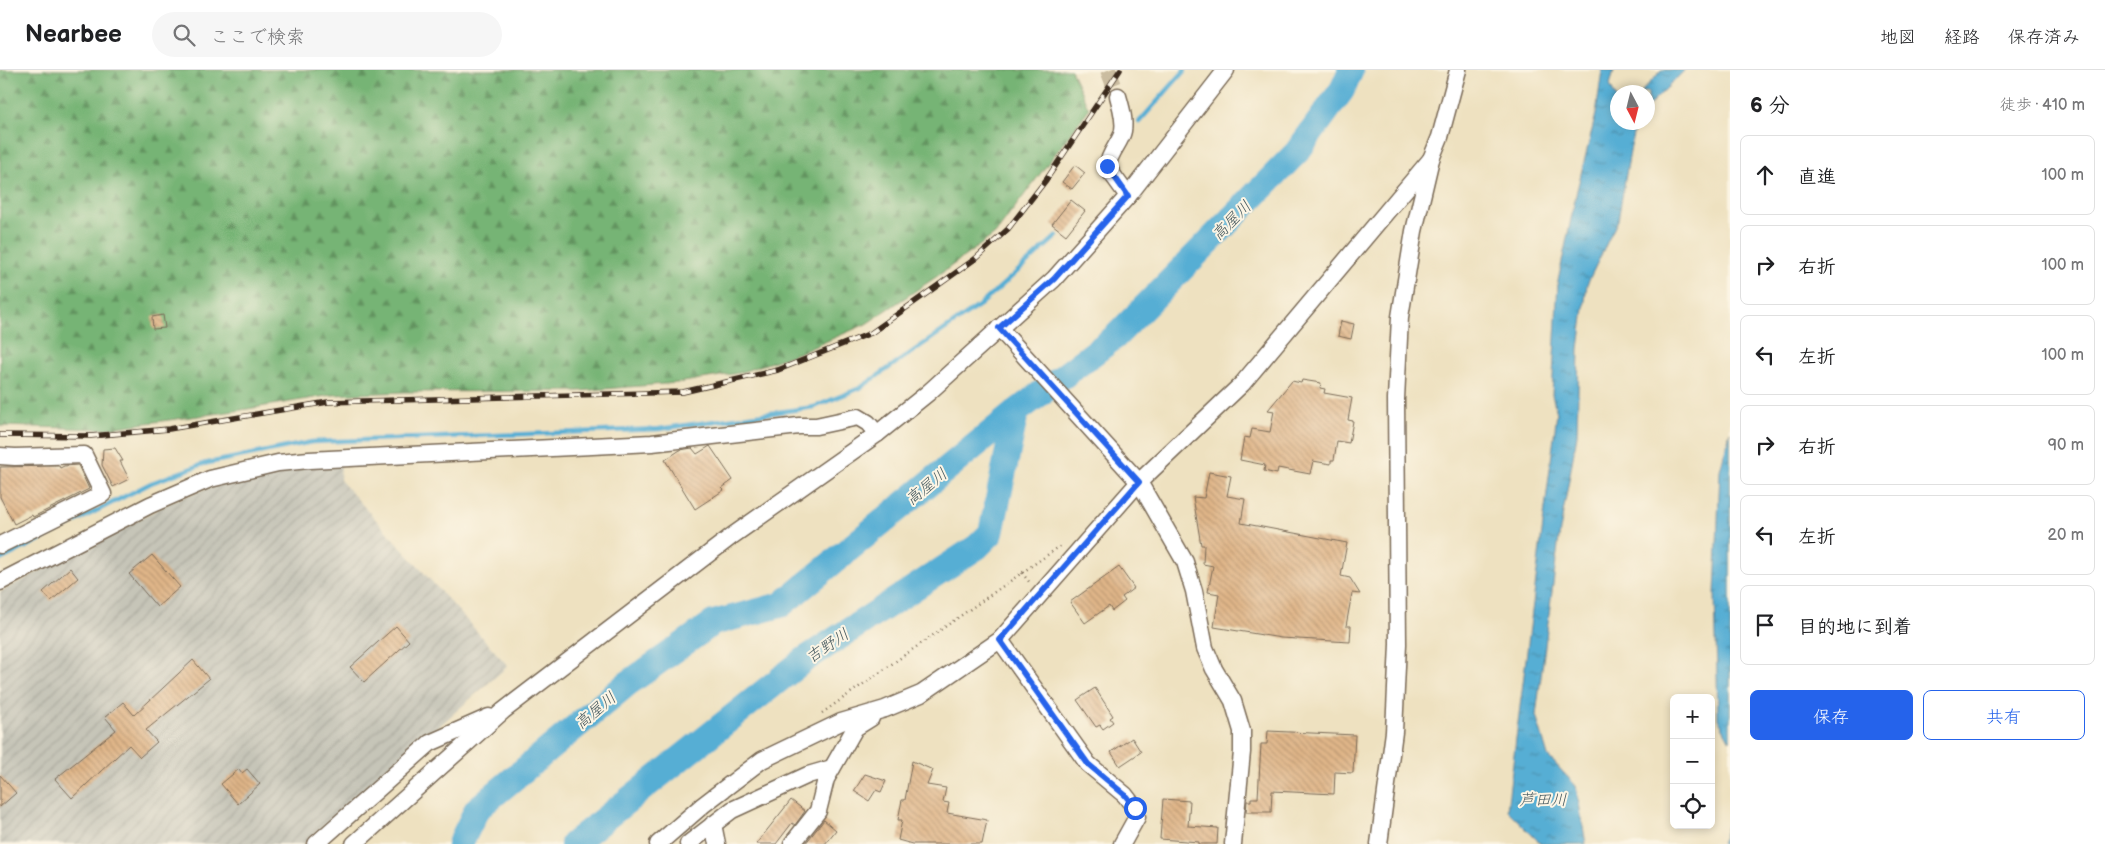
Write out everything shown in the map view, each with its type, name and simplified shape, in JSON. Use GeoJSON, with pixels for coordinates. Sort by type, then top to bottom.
{"type":"FeatureCollection","features":[{"type":"Feature","properties":{"kind":"street"},"geometry":{"type":"LineString","coordinates":[[354,844],[503,711],[732,536],[876,434],[928,393],[1054,279],[1128,196],[1226,70]]}},
{"type":"Feature","properties":{"kind":"street"},"geometry":{"type":"LineString","coordinates":[[1377,842],[1394,732],[1398,644],[1396,399],[1400,317],[1414,231],[1431,159],[1440,136],[1458,70]]}},
{"type":"Feature","properties":{"kind":"street"},"geometry":{"type":"LineString","coordinates":[[1118,96],[1124,116],[1123,132],[1110,155],[1107,166],[1128,196]]}},
{"type":"Feature","properties":{"kind":"street"},"geometry":{"type":"LineString","coordinates":[[658,844],[703,805],[762,760],[841,722],[885,709],[921,694],[1000,640],[1137,480],[1242,384],[1431,159]]}},
{"type":"Feature","properties":{"kind":"street"},"geometry":{"type":"LineString","coordinates":[[999,328],[1137,480],[1185,562],[1194,591],[1205,648],[1214,669],[1233,701],[1242,731],[1242,752],[1233,844]]}},
{"type":"Feature","properties":{"kind":"street"},"geometry":{"type":"LineString","coordinates":[[0,582],[150,505],[210,479],[278,464],[308,460],[652,443],[799,426],[816,426],[858,416],[868,423],[876,434]]}},
{"type":"Feature","properties":{"kind":"street"},"geometry":{"type":"LineString","coordinates":[[0,456],[84,455],[103,494],[0,545]]}},
{"type":"Feature","properties":{"kind":"street"},"geometry":{"type":"LineString","coordinates":[[1000,640],[1088,764],[1125,795],[1135,808],[1137,818],[1122,844]]}},
{"type":"Feature","properties":{"kind":"street"},"geometry":{"type":"LineString","coordinates":[[792,844],[818,811],[826,779],[855,728],[885,709]]}},
{"type":"Feature","properties":{"kind":"street"},"geometry":{"type":"LineString","coordinates":[[316,844],[430,743],[503,711]]}},
{"type":"Feature","properties":{"kind":"street"},"geometry":{"type":"LineString","coordinates":[[688,844],[732,810],[808,775],[832,768]]}},
{"type":"Feature","properties":{"kind":"street"},"geometry":{"type":"LineString","coordinates":[[713,824],[717,844]]}},
{"type":"Feature","properties":{"kind":"path"},"geometry":{"type":"LineString","coordinates":[[816,718],[1023,574],[1071,538]]}},
{"type":"Feature","properties":{"kind":"shaded area"},"geometry":{"type":"Polygon","coordinates":[[[341,463],[340,480],[508,666],[304,844],[0,844],[0,592],[177,499],[233,479],[287,467],[341,463]]]}},
{"type":"Feature","properties":{"kind":"green space"},"geometry":{"type":"Polygon","coordinates":[[[0,70],[1071,70],[1089,109],[995,234],[939,275],[866,324],[804,351],[739,373],[677,383],[579,391],[403,392],[332,395],[235,411],[103,429],[0,426],[0,70]]]}},
{"type":"Feature","properties":{"kind":"water","name":"芦田川"},"geometry":{"type":"Polygon","coordinates":[[[1602,70],[1614,70],[1610,85],[1610,130],[1634,130],[1618,220],[1587,284],[1579,349],[1577,435],[1560,530],[1536,715],[1548,756],[1576,786],[1586,844],[1541,844],[1507,810],[1557,413],[1552,395],[1558,281],[1577,190],[1596,114],[1602,70]]]}},
{"type":"Feature","properties":{"kind":"water"},"geometry":{"type":"Polygon","coordinates":[[[1662,70],[1685,70],[1655,100],[1655,85],[1648,85],[1662,70]]]}},
{"type":"Feature","properties":{"kind":"water"},"geometry":{"type":"Polygon","coordinates":[[[1730,432],[1730,741],[1718,719],[1715,594],[1720,470],[1730,432]]]}},
{"type":"Feature","properties":{"kind":"water"},"geometry":{"type":"Polygon","coordinates":[[[1730,817],[1730,844],[1721,844],[1730,817]]]}},
{"type":"Feature","properties":{"kind":"building"},"geometry":{"type":"Polygon","coordinates":[[[1075,165],[1085,173],[1072,189],[1062,182],[1075,165]]]}},
{"type":"Feature","properties":{"kind":"building"},"geometry":{"type":"Polygon","coordinates":[[[1071,200],[1085,211],[1066,235],[1052,224],[1071,200]]]}},
{"type":"Feature","properties":{"kind":"building"},"geometry":{"type":"Polygon","coordinates":[[[163,315],[165,328],[153,329],[152,317],[163,315]]]}},
{"type":"Feature","properties":{"kind":"building"},"geometry":{"type":"Polygon","coordinates":[[[1341,321],[1354,324],[1351,339],[1338,336],[1341,321]]]}},
{"type":"Feature","properties":{"kind":"building"},"geometry":{"type":"Polygon","coordinates":[[[1302,380],[1321,383],[1320,388],[1325,389],[1324,393],[1352,398],[1348,420],[1353,421],[1349,443],[1337,441],[1334,460],[1331,460],[1331,464],[1313,461],[1310,474],[1278,468],[1277,474],[1264,471],[1265,465],[1240,460],[1244,437],[1250,438],[1252,429],[1270,432],[1274,411],[1268,410],[1292,381],[1301,383],[1302,380]]]}},
{"type":"Feature","properties":{"kind":"building"},"geometry":{"type":"Polygon","coordinates":[[[710,446],[733,480],[722,488],[724,490],[695,509],[665,460],[680,450],[692,448],[697,454],[710,446]]]}},
{"type":"Feature","properties":{"kind":"building"},"geometry":{"type":"Polygon","coordinates":[[[115,448],[123,461],[120,461],[129,479],[113,487],[102,465],[103,449],[115,448]]]}},
{"type":"Feature","properties":{"kind":"building"},"geometry":{"type":"Polygon","coordinates":[[[78,465],[89,489],[33,517],[32,515],[14,524],[0,497],[0,467],[59,466],[60,468],[78,465]]]}},
{"type":"Feature","properties":{"kind":"building"},"geometry":{"type":"Polygon","coordinates":[[[1209,472],[1231,476],[1227,496],[1245,499],[1241,523],[1347,543],[1341,576],[1350,578],[1360,594],[1352,593],[1346,626],[1351,626],[1350,642],[1281,638],[1214,627],[1219,594],[1208,592],[1213,566],[1203,564],[1204,545],[1201,545],[1193,497],[1204,498],[1209,472]]]}},
{"type":"Feature","properties":{"kind":"building"},"geometry":{"type":"Polygon","coordinates":[[[152,555],[180,587],[157,607],[129,574],[152,555]]]}},
{"type":"Feature","properties":{"kind":"building"},"geometry":{"type":"Polygon","coordinates":[[[1119,567],[1134,588],[1122,597],[1125,601],[1112,611],[1109,606],[1085,623],[1070,602],[1119,567]]]}},
{"type":"Feature","properties":{"kind":"building"},"geometry":{"type":"Polygon","coordinates":[[[70,568],[78,578],[51,601],[43,592],[70,568]]]}},
{"type":"Feature","properties":{"kind":"building"},"geometry":{"type":"Polygon","coordinates":[[[396,626],[409,641],[364,682],[350,667],[396,626]]]}},
{"type":"Feature","properties":{"kind":"building"},"geometry":{"type":"Polygon","coordinates":[[[193,660],[209,679],[146,730],[157,742],[140,757],[129,745],[72,798],[55,779],[116,730],[105,717],[123,702],[134,715],[193,660]]]}},
{"type":"Feature","properties":{"kind":"building"},"geometry":{"type":"Polygon","coordinates":[[[1095,688],[1113,716],[1110,718],[1113,722],[1103,729],[1100,725],[1096,727],[1077,700],[1095,688]]]}},
{"type":"Feature","properties":{"kind":"building"},"geometry":{"type":"Polygon","coordinates":[[[1268,731],[1355,735],[1353,773],[1335,772],[1334,794],[1272,791],[1271,812],[1246,812],[1247,801],[1251,801],[1251,798],[1258,798],[1261,744],[1267,744],[1268,731]]]}},
{"type":"Feature","properties":{"kind":"building"},"geometry":{"type":"Polygon","coordinates":[[[1132,738],[1141,752],[1120,766],[1111,752],[1132,738]]]}},
{"type":"Feature","properties":{"kind":"building"},"geometry":{"type":"Polygon","coordinates":[[[912,761],[933,770],[927,785],[946,788],[943,802],[949,803],[947,813],[987,820],[982,844],[912,844],[898,840],[902,820],[898,820],[902,800],[905,800],[912,761]]]}},
{"type":"Feature","properties":{"kind":"building"},"geometry":{"type":"Polygon","coordinates":[[[239,769],[242,773],[247,769],[260,784],[238,804],[221,784],[239,769]]]}},
{"type":"Feature","properties":{"kind":"building"},"geometry":{"type":"Polygon","coordinates":[[[865,774],[886,781],[881,792],[876,790],[869,801],[854,791],[865,774]]]}},
{"type":"Feature","properties":{"kind":"building"},"geometry":{"type":"Polygon","coordinates":[[[0,775],[16,793],[0,807],[0,775]]]}},
{"type":"Feature","properties":{"kind":"building"},"geometry":{"type":"Polygon","coordinates":[[[1163,799],[1190,801],[1188,826],[1218,828],[1217,844],[1199,844],[1199,842],[1160,839],[1163,799]]]}},
{"type":"Feature","properties":{"kind":"building"},"geometry":{"type":"Polygon","coordinates":[[[791,800],[805,811],[795,825],[792,823],[776,844],[756,844],[791,800]]]}},
{"type":"Feature","properties":{"kind":"building"},"geometry":{"type":"Polygon","coordinates":[[[824,820],[836,830],[825,844],[805,844],[824,820]]]}},
{"type":"Feature","properties":{"kind":"waterway"},"geometry":{"type":"LineString","coordinates":[[1139,122],[1185,70]]}},
{"type":"Feature","properties":{"kind":"waterway","name":"高屋川"},"geometry":{"type":"LineString","coordinates":[[460,844],[477,809],[627,684],[713,623],[781,605],[1016,412],[1115,337],[1297,152],[1342,90],[1351,70]]}},
{"type":"Feature","properties":{"kind":"waterway"},"geometry":{"type":"LineString","coordinates":[[0,560],[151,483],[203,464],[312,442],[659,429],[814,407],[860,388],[980,305],[1057,236]]}},
{"type":"Feature","properties":{"kind":"waterway","name":"吉野川"},"geometry":{"type":"LineString","coordinates":[[573,844],[804,660],[977,547],[991,533],[1016,412]]}},
{"type":"Feature","properties":{"kind":"tunnel"},"geometry":{"type":"LineString","coordinates":[[1108,70],[1118,96]]}},
{"type":"Feature","properties":{"kind":"railway"},"geometry":{"type":"LineString","coordinates":[[0,435],[91,436],[169,429],[328,402],[683,392],[778,370],[871,333],[975,259],[1008,229],[1046,180],[1120,70]]}},
{"type":"Feature","properties":{"kind":"route"},"geometry":{"type":"LineString","coordinates":[[1107,166],[1128,196],[1054,279],[999,328],[1139,482],[1000,640],[1088,764],[1125,795],[1135,808]]}}]}
